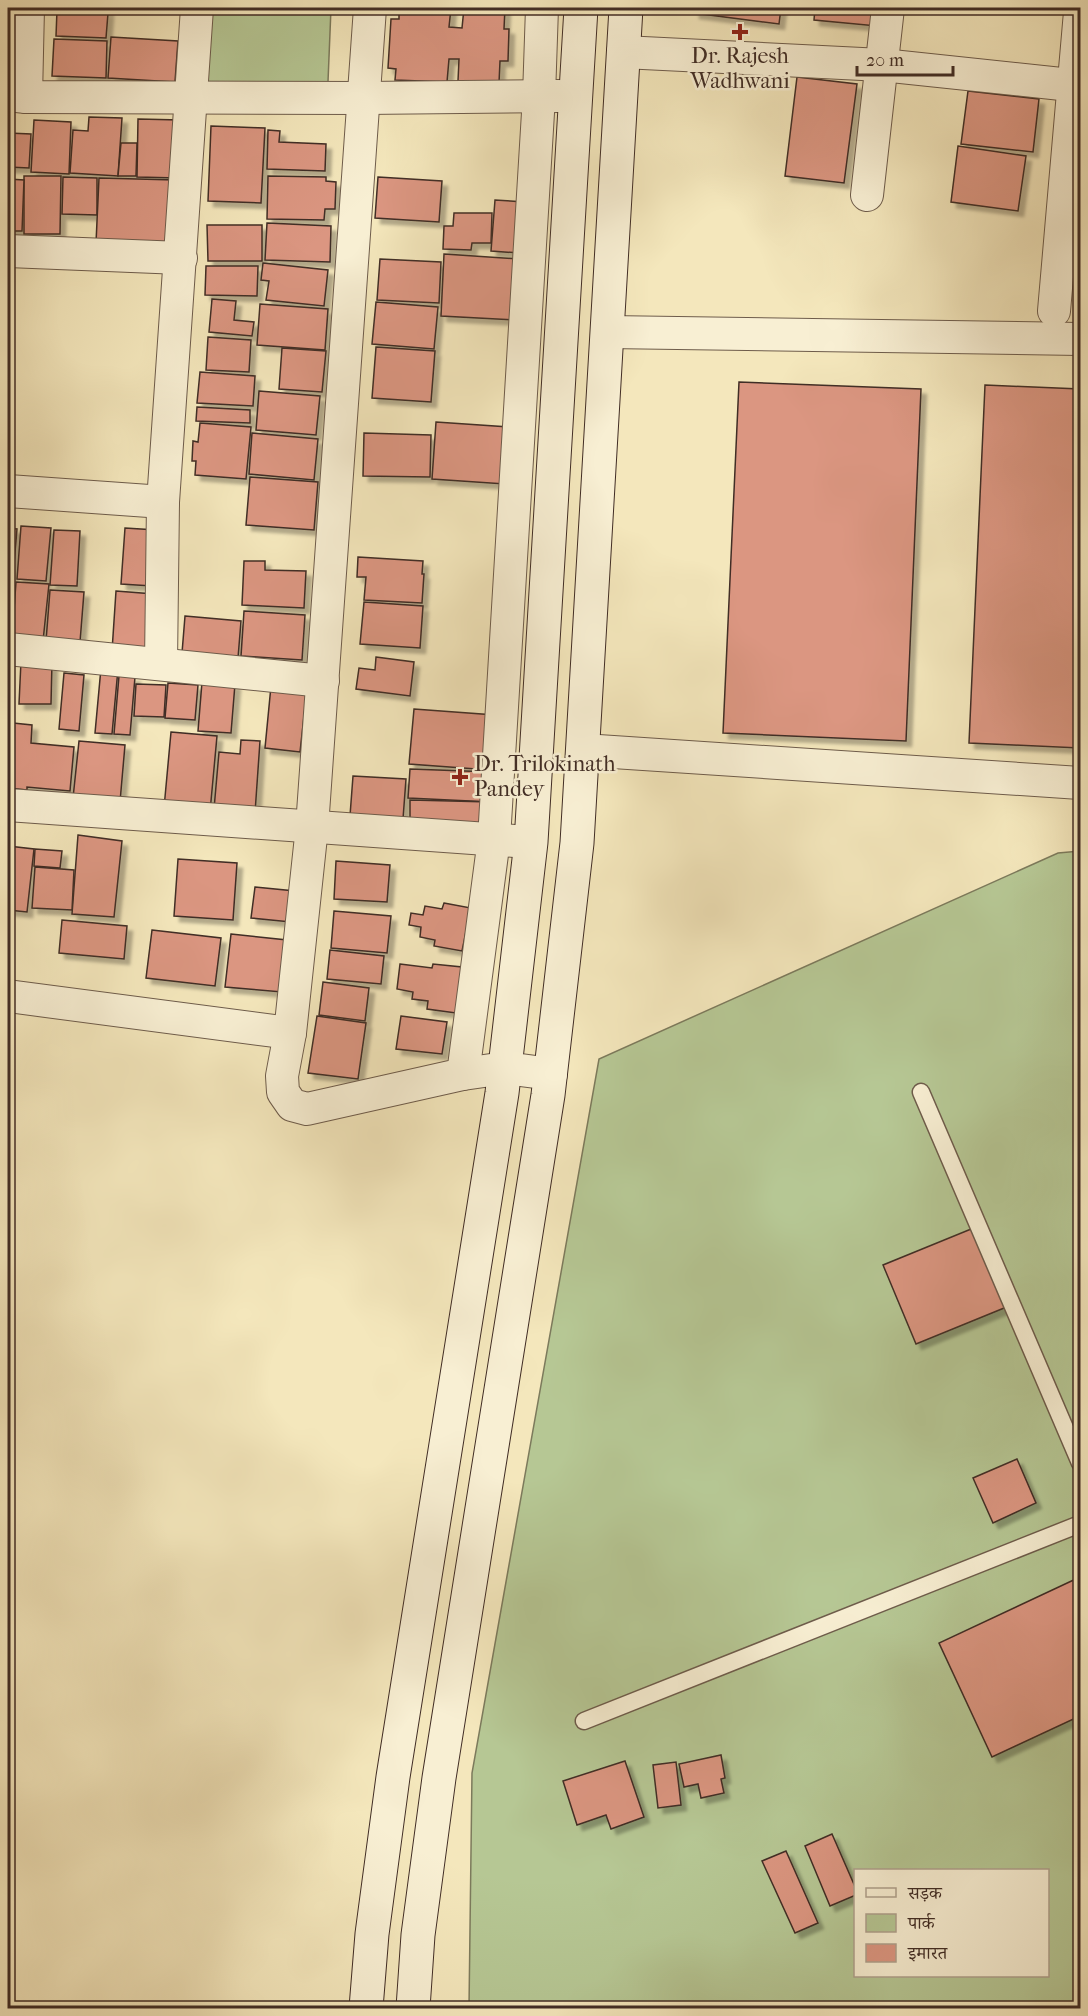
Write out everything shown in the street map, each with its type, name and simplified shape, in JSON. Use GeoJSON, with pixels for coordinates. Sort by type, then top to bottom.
{"type":"FeatureCollection","features":[{"type":"Feature","properties":{"kind":"main road"},"geometry":{"type":"LineString","coordinates":[[366,2008],[372,1934],[393,1777],[505,1068],[531,842],[581,8]]}},
{"type":"Feature","properties":{"kind":"main road"},"geometry":{"type":"LineString","coordinates":[[412,2008],[418,1935],[439,1778],[551,1074],[577,843],[626,8]]}},
{"type":"Feature","properties":{"kind":"street"},"geometry":{"type":"LineString","coordinates":[[28,8],[16,96],[192,98],[575,96]]}},
{"type":"Feature","properties":{"kind":"street"},"geometry":{"type":"LineString","coordinates":[[161,664],[163,502],[197,8]]}},
{"type":"Feature","properties":{"kind":"street"},"geometry":{"type":"LineString","coordinates":[[370,8],[312,828],[290,1033],[282,1076],[283,1092],[292,1105],[307,1109],[463,1074],[505,1068],[551,1074]]}},
{"type":"Feature","properties":{"kind":"street"},"geometry":{"type":"LineString","coordinates":[[463,1074],[494,839],[539,96],[542,8]]}},
{"type":"Feature","properties":{"kind":"street"},"geometry":{"type":"LineString","coordinates":[[867,195],[888,8]]}},
{"type":"Feature","properties":{"kind":"street"},"geometry":{"type":"LineString","coordinates":[[1054,311],[1077,86],[1080,12]]}},
{"type":"Feature","properties":{"kind":"street"},"geometry":{"type":"LineString","coordinates":[[623,52],[882,65],[1077,86]]}},
{"type":"Feature","properties":{"kind":"street"},"geometry":{"type":"LineString","coordinates":[[8,251],[181,258]]}},
{"type":"Feature","properties":{"kind":"street"},"geometry":{"type":"LineString","coordinates":[[608,332],[1080,339]]}},
{"type":"Feature","properties":{"kind":"street"},"geometry":{"type":"LineString","coordinates":[[8,491],[163,502]]}},
{"type":"Feature","properties":{"kind":"street"},"geometry":{"type":"LineString","coordinates":[[8,649],[323,681]]}},
{"type":"Feature","properties":{"kind":"street"},"geometry":{"type":"LineString","coordinates":[[583,750],[1080,783]]}},
{"type":"Feature","properties":{"kind":"street"},"geometry":{"type":"LineString","coordinates":[[8,804],[312,828],[531,842]]}},
{"type":"Feature","properties":{"kind":"street"},"geometry":{"type":"LineString","coordinates":[[8,996],[290,1033]]}},
{"type":"Feature","properties":{"kind":"lane"},"geometry":{"type":"LineString","coordinates":[[921,1092],[1080,1463]]}},
{"type":"Feature","properties":{"kind":"lane"},"geometry":{"type":"LineString","coordinates":[[584,1721],[1080,1524]]}},
{"type":"Feature","properties":{"kind":"green space"},"geometry":{"type":"Polygon","coordinates":[[[205,8],[331,8],[327,106],[201,102],[205,8]]]}},
{"type":"Feature","properties":{"kind":"green space"},"geometry":{"type":"Polygon","coordinates":[[[1080,851],[1080,2008],[469,2008],[472,1773],[599,1059],[1058,853],[1080,851]]]}},
{"type":"Feature","properties":{"kind":"building"},"geometry":{"type":"Polygon","coordinates":[[[8,8],[13,8],[13,63],[8,63],[8,8]]]}},
{"type":"Feature","properties":{"kind":"building"},"geometry":{"type":"Polygon","coordinates":[[[51,8],[108,8],[108,11],[51,8]]]}},
{"type":"Feature","properties":{"kind":"building"},"geometry":{"type":"Polygon","coordinates":[[[399,8],[451,8],[449,27],[462,28],[464,8],[505,8],[504,29],[509,29],[508,61],[500,61],[499,83],[458,81],[459,59],[449,59],[447,82],[395,80],[396,69],[388,68],[391,19],[399,19],[399,8]]]}},
{"type":"Feature","properties":{"kind":"building"},"geometry":{"type":"Polygon","coordinates":[[[694,8],[781,8],[779,24],[694,13],[694,8]]]}},
{"type":"Feature","properties":{"kind":"building"},"geometry":{"type":"Polygon","coordinates":[[[815,8],[879,8],[877,26],[814,20],[815,8]]]}},
{"type":"Feature","properties":{"kind":"building"},"geometry":{"type":"Polygon","coordinates":[[[57,10],[108,13],[106,38],[56,36],[57,10]]]}},
{"type":"Feature","properties":{"kind":"building"},"geometry":{"type":"Polygon","coordinates":[[[111,37],[178,41],[175,82],[108,78],[111,37]]]}},
{"type":"Feature","properties":{"kind":"building"},"geometry":{"type":"Polygon","coordinates":[[[54,39],[107,41],[106,78],[52,76],[54,39]]]}},
{"type":"Feature","properties":{"kind":"building"},"geometry":{"type":"Polygon","coordinates":[[[797,77],[857,84],[844,183],[785,176],[797,77]]]}},
{"type":"Feature","properties":{"kind":"building"},"geometry":{"type":"Polygon","coordinates":[[[968,91],[1039,99],[1033,152],[961,144],[968,91]]]}},
{"type":"Feature","properties":{"kind":"building"},"geometry":{"type":"Polygon","coordinates":[[[89,117],[122,118],[118,176],[70,173],[73,130],[88,131],[89,117]]]}},
{"type":"Feature","properties":{"kind":"building"},"geometry":{"type":"Polygon","coordinates":[[[138,119],[180,120],[178,178],[137,177],[138,119]]]}},
{"type":"Feature","properties":{"kind":"building"},"geometry":{"type":"Polygon","coordinates":[[[34,120],[71,122],[69,174],[31,172],[34,120]]]}},
{"type":"Feature","properties":{"kind":"building"},"geometry":{"type":"Polygon","coordinates":[[[211,126],[265,128],[261,203],[208,201],[211,126]]]}},
{"type":"Feature","properties":{"kind":"building"},"geometry":{"type":"Polygon","coordinates":[[[268,130],[280,131],[279,142],[326,144],[325,171],[267,169],[268,130]]]}},
{"type":"Feature","properties":{"kind":"building"},"geometry":{"type":"Polygon","coordinates":[[[8,133],[31,134],[29,168],[8,167],[8,133]]]}},
{"type":"Feature","properties":{"kind":"building"},"geometry":{"type":"Polygon","coordinates":[[[121,143],[137,143],[136,176],[118,176],[121,143]]]}},
{"type":"Feature","properties":{"kind":"building"},"geometry":{"type":"Polygon","coordinates":[[[958,146],[1026,156],[1018,211],[951,202],[958,146]]]}},
{"type":"Feature","properties":{"kind":"building"},"geometry":{"type":"Polygon","coordinates":[[[24,176],[61,176],[60,234],[24,234],[24,176]]]}},
{"type":"Feature","properties":{"kind":"building"},"geometry":{"type":"Polygon","coordinates":[[[268,176],[326,177],[326,181],[336,182],[335,209],[325,209],[324,220],[267,219],[268,176]]]}},
{"type":"Feature","properties":{"kind":"building"},"geometry":{"type":"Polygon","coordinates":[[[63,177],[97,178],[97,215],[62,214],[63,177]]]}},
{"type":"Feature","properties":{"kind":"building"},"geometry":{"type":"Polygon","coordinates":[[[378,177],[442,181],[439,222],[375,218],[378,177]]]}},
{"type":"Feature","properties":{"kind":"building"},"geometry":{"type":"Polygon","coordinates":[[[99,178],[175,180],[172,245],[96,243],[99,178]]]}},
{"type":"Feature","properties":{"kind":"building"},"geometry":{"type":"Polygon","coordinates":[[[8,179],[24,180],[22,231],[8,231],[8,179]]]}},
{"type":"Feature","properties":{"kind":"building"},"geometry":{"type":"Polygon","coordinates":[[[495,200],[524,202],[520,253],[491,251],[495,200]]]}},
{"type":"Feature","properties":{"kind":"building"},"geometry":{"type":"Polygon","coordinates":[[[454,213],[492,213],[491,243],[472,243],[471,250],[443,249],[444,226],[453,226],[454,213]]]}},
{"type":"Feature","properties":{"kind":"building"},"geometry":{"type":"Polygon","coordinates":[[[267,223],[331,226],[330,262],[265,260],[267,223]]]}},
{"type":"Feature","properties":{"kind":"building"},"geometry":{"type":"Polygon","coordinates":[[[207,225],[262,225],[262,261],[208,261],[207,225]]]}},
{"type":"Feature","properties":{"kind":"building"},"geometry":{"type":"Polygon","coordinates":[[[444,254],[520,259],[516,320],[441,316],[444,254]]]}},
{"type":"Feature","properties":{"kind":"building"},"geometry":{"type":"Polygon","coordinates":[[[380,259],[441,262],[439,303],[377,300],[380,259]]]}},
{"type":"Feature","properties":{"kind":"building"},"geometry":{"type":"Polygon","coordinates":[[[263,263],[328,270],[324,306],[266,300],[269,281],[261,280],[263,263]]]}},
{"type":"Feature","properties":{"kind":"building"},"geometry":{"type":"Polygon","coordinates":[[[206,266],[258,266],[257,296],[205,295],[206,266]]]}},
{"type":"Feature","properties":{"kind":"building"},"geometry":{"type":"Polygon","coordinates":[[[212,299],[236,301],[234,320],[254,322],[252,336],[209,332],[212,299]]]}},
{"type":"Feature","properties":{"kind":"building"},"geometry":{"type":"Polygon","coordinates":[[[376,302],[438,307],[434,349],[372,344],[376,302]]]}},
{"type":"Feature","properties":{"kind":"building"},"geometry":{"type":"Polygon","coordinates":[[[260,304],[328,309],[325,350],[257,345],[260,304]]]}},
{"type":"Feature","properties":{"kind":"building"},"geometry":{"type":"Polygon","coordinates":[[[208,337],[251,340],[249,372],[206,370],[208,337]]]}},
{"type":"Feature","properties":{"kind":"building"},"geometry":{"type":"Polygon","coordinates":[[[376,347],[435,351],[431,402],[372,398],[376,347]]]}},
{"type":"Feature","properties":{"kind":"building"},"geometry":{"type":"Polygon","coordinates":[[[282,348],[326,351],[322,392],[279,389],[282,348]]]}},
{"type":"Feature","properties":{"kind":"building"},"geometry":{"type":"Polygon","coordinates":[[[200,372],[255,376],[253,406],[197,403],[200,372]]]}},
{"type":"Feature","properties":{"kind":"building"},"geometry":{"type":"Polygon","coordinates":[[[739,382],[921,389],[906,741],[723,733],[739,382]]]}},
{"type":"Feature","properties":{"kind":"building"},"geometry":{"type":"Polygon","coordinates":[[[985,385],[1080,389],[1080,748],[969,743],[985,385]]]}},
{"type":"Feature","properties":{"kind":"building"},"geometry":{"type":"Polygon","coordinates":[[[259,391],[320,396],[316,435],[256,430],[259,391]]]}},
{"type":"Feature","properties":{"kind":"building"},"geometry":{"type":"Polygon","coordinates":[[[197,407],[250,410],[250,423],[196,421],[197,407]]]}},
{"type":"Feature","properties":{"kind":"building"},"geometry":{"type":"Polygon","coordinates":[[[436,422],[509,427],[505,484],[432,479],[436,422]]]}},
{"type":"Feature","properties":{"kind":"building"},"geometry":{"type":"Polygon","coordinates":[[[200,423],[251,427],[246,479],[195,475],[196,461],[192,461],[193,441],[198,442],[200,423]]]}},
{"type":"Feature","properties":{"kind":"building"},"geometry":{"type":"Polygon","coordinates":[[[252,433],[318,439],[314,480],[249,474],[252,433]]]}},
{"type":"Feature","properties":{"kind":"building"},"geometry":{"type":"Polygon","coordinates":[[[364,433],[431,435],[430,477],[363,476],[364,433]]]}},
{"type":"Feature","properties":{"kind":"building"},"geometry":{"type":"Polygon","coordinates":[[[250,477],[318,482],[314,530],[246,525],[250,477]]]}},
{"type":"Feature","properties":{"kind":"building"},"geometry":{"type":"Polygon","coordinates":[[[21,526],[51,528],[46,581],[17,579],[21,526]]]}},
{"type":"Feature","properties":{"kind":"building"},"geometry":{"type":"Polygon","coordinates":[[[8,528],[17,529],[13,576],[8,575],[8,528]]]}},
{"type":"Feature","properties":{"kind":"building"},"geometry":{"type":"Polygon","coordinates":[[[125,528],[156,530],[152,586],[121,584],[125,528]]]}},
{"type":"Feature","properties":{"kind":"building"},"geometry":{"type":"Polygon","coordinates":[[[54,530],[80,531],[77,586],[50,585],[54,530]]]}},
{"type":"Feature","properties":{"kind":"building"},"geometry":{"type":"Polygon","coordinates":[[[358,557],[423,561],[422,603],[364,600],[366,577],[357,577],[358,557]]]}},
{"type":"Feature","properties":{"kind":"building"},"geometry":{"type":"Polygon","coordinates":[[[244,561],[265,561],[265,570],[306,571],[304,608],[242,605],[244,561]]]}},
{"type":"Feature","properties":{"kind":"building"},"geometry":{"type":"Polygon","coordinates":[[[16,582],[49,584],[43,641],[12,638],[16,582]]]}},
{"type":"Feature","properties":{"kind":"building"},"geometry":{"type":"Polygon","coordinates":[[[50,590],[84,592],[80,642],[46,641],[50,590]]]}},
{"type":"Feature","properties":{"kind":"building"},"geometry":{"type":"Polygon","coordinates":[[[116,591],[154,594],[150,653],[112,651],[116,591]]]}},
{"type":"Feature","properties":{"kind":"building"},"geometry":{"type":"Polygon","coordinates":[[[364,602],[423,606],[420,648],[360,644],[364,602]]]}},
{"type":"Feature","properties":{"kind":"building"},"geometry":{"type":"Polygon","coordinates":[[[244,611],[305,615],[302,660],[241,656],[244,611]]]}},
{"type":"Feature","properties":{"kind":"building"},"geometry":{"type":"Polygon","coordinates":[[[185,616],[241,621],[238,658],[182,653],[185,616]]]}},
{"type":"Feature","properties":{"kind":"building"},"geometry":{"type":"Polygon","coordinates":[[[376,657],[414,662],[410,696],[356,689],[359,668],[375,670],[376,657]]]}},
{"type":"Feature","properties":{"kind":"building"},"geometry":{"type":"Polygon","coordinates":[[[21,661],[52,662],[51,704],[19,704],[21,661]]]}},
{"type":"Feature","properties":{"kind":"building"},"geometry":{"type":"Polygon","coordinates":[[[101,668],[118,669],[112,734],[95,733],[101,668]]]}},
{"type":"Feature","properties":{"kind":"building"},"geometry":{"type":"Polygon","coordinates":[[[64,673],[84,675],[79,731],[59,729],[64,673]]]}},
{"type":"Feature","properties":{"kind":"building"},"geometry":{"type":"Polygon","coordinates":[[[119,676],[135,677],[130,735],[114,734],[119,676]]]}},
{"type":"Feature","properties":{"kind":"building"},"geometry":{"type":"Polygon","coordinates":[[[202,682],[235,684],[231,733],[198,731],[202,682]]]}},
{"type":"Feature","properties":{"kind":"building"},"geometry":{"type":"Polygon","coordinates":[[[168,683],[198,685],[195,720],[165,718],[168,683]]]}},
{"type":"Feature","properties":{"kind":"building"},"geometry":{"type":"Polygon","coordinates":[[[136,684],[166,685],[164,717],[134,716],[136,684]]]}},
{"type":"Feature","properties":{"kind":"building"},"geometry":{"type":"Polygon","coordinates":[[[271,686],[307,689],[300,752],[265,748],[271,686]]]}},
{"type":"Feature","properties":{"kind":"building"},"geometry":{"type":"Polygon","coordinates":[[[414,709],[495,715],[490,770],[409,764],[414,709]]]}},
{"type":"Feature","properties":{"kind":"building"},"geometry":{"type":"Polygon","coordinates":[[[8,721],[11,721],[8,746],[8,721]]]}},
{"type":"Feature","properties":{"kind":"building"},"geometry":{"type":"Polygon","coordinates":[[[13,723],[32,725],[31,743],[74,747],[70,791],[27,787],[27,790],[8,788],[13,723]]]}},
{"type":"Feature","properties":{"kind":"building"},"geometry":{"type":"Polygon","coordinates":[[[171,732],[217,736],[210,812],[164,808],[171,732]]]}},
{"type":"Feature","properties":{"kind":"building"},"geometry":{"type":"Polygon","coordinates":[[[241,740],[260,741],[255,813],[214,809],[219,752],[240,754],[241,740]]]}},
{"type":"Feature","properties":{"kind":"building"},"geometry":{"type":"Polygon","coordinates":[[[79,741],[125,745],[120,802],[73,798],[79,741]]]}},
{"type":"Feature","properties":{"kind":"building"},"geometry":{"type":"Polygon","coordinates":[[[410,769],[492,772],[491,802],[408,798],[410,769]]]}},
{"type":"Feature","properties":{"kind":"building"},"geometry":{"type":"Polygon","coordinates":[[[353,776],[406,779],[402,832],[349,829],[353,776]]]}},
{"type":"Feature","properties":{"kind":"building"},"geometry":{"type":"Polygon","coordinates":[[[410,800],[491,802],[490,825],[410,824],[410,800]]]}},
{"type":"Feature","properties":{"kind":"building"},"geometry":{"type":"Polygon","coordinates":[[[78,835],[122,841],[114,917],[72,914],[78,835]]]}},
{"type":"Feature","properties":{"kind":"building"},"geometry":{"type":"Polygon","coordinates":[[[8,846],[34,849],[27,912],[8,910],[8,846]]]}},
{"type":"Feature","properties":{"kind":"building"},"geometry":{"type":"Polygon","coordinates":[[[35,849],[62,851],[60,868],[34,866],[35,849]]]}},
{"type":"Feature","properties":{"kind":"building"},"geometry":{"type":"Polygon","coordinates":[[[178,859],[237,863],[233,920],[174,916],[178,859]]]}},
{"type":"Feature","properties":{"kind":"building"},"geometry":{"type":"Polygon","coordinates":[[[336,861],[390,865],[387,902],[334,899],[336,861]]]}},
{"type":"Feature","properties":{"kind":"building"},"geometry":{"type":"Polygon","coordinates":[[[35,867],[74,870],[72,910],[32,908],[35,867]]]}},
{"type":"Feature","properties":{"kind":"building"},"geometry":{"type":"Polygon","coordinates":[[[255,887],[295,891],[291,922],[251,918],[255,887]]]}},
{"type":"Feature","properties":{"kind":"building"},"geometry":{"type":"Polygon","coordinates":[[[444,903],[471,908],[462,951],[434,946],[435,940],[420,937],[421,927],[409,925],[411,913],[423,915],[425,906],[442,909],[444,903]]]}},
{"type":"Feature","properties":{"kind":"building"},"geometry":{"type":"Polygon","coordinates":[[[334,911],[391,916],[387,953],[331,948],[334,911]]]}},
{"type":"Feature","properties":{"kind":"building"},"geometry":{"type":"Polygon","coordinates":[[[62,920],[127,926],[124,959],[59,953],[62,920]]]}},
{"type":"Feature","properties":{"kind":"building"},"geometry":{"type":"Polygon","coordinates":[[[152,930],[221,938],[215,986],[146,978],[152,930]]]}},
{"type":"Feature","properties":{"kind":"building"},"geometry":{"type":"Polygon","coordinates":[[[231,934],[287,940],[282,992],[225,987],[231,934]]]}},
{"type":"Feature","properties":{"kind":"building"},"geometry":{"type":"Polygon","coordinates":[[[330,950],[384,956],[381,984],[327,979],[330,950]]]}},
{"type":"Feature","properties":{"kind":"building"},"geometry":{"type":"Polygon","coordinates":[[[400,964],[432,968],[433,964],[462,967],[456,1013],[427,1009],[428,1001],[412,999],[413,992],[397,989],[400,964]]]}},
{"type":"Feature","properties":{"kind":"building"},"geometry":{"type":"Polygon","coordinates":[[[323,982],[369,988],[365,1021],[319,1015],[323,982]]]}},
{"type":"Feature","properties":{"kind":"building"},"geometry":{"type":"Polygon","coordinates":[[[317,1016],[366,1023],[358,1079],[308,1073],[317,1016]]]}},
{"type":"Feature","properties":{"kind":"building"},"geometry":{"type":"Polygon","coordinates":[[[401,1016],[447,1022],[442,1054],[396,1049],[401,1016]]]}},
{"type":"Feature","properties":{"kind":"building"},"geometry":{"type":"Polygon","coordinates":[[[976,1227],[1009,1306],[916,1344],[883,1265],[976,1227]]]}},
{"type":"Feature","properties":{"kind":"building"},"geometry":{"type":"Polygon","coordinates":[[[1017,1459],[1036,1503],[993,1523],[973,1478],[1017,1459]]]}},
{"type":"Feature","properties":{"kind":"building"},"geometry":{"type":"Polygon","coordinates":[[[1080,1577],[1080,1716],[992,1757],[939,1643],[1080,1577]]]}},
{"type":"Feature","properties":{"kind":"building"},"geometry":{"type":"Polygon","coordinates":[[[1080,1729],[1080,1746],[1074,1732],[1080,1729]]]}},
{"type":"Feature","properties":{"kind":"building"},"geometry":{"type":"Polygon","coordinates":[[[721,1755],[725,1778],[721,1779],[724,1793],[701,1798],[698,1784],[684,1787],[679,1764],[721,1755]]]}},
{"type":"Feature","properties":{"kind":"building"},"geometry":{"type":"Polygon","coordinates":[[[625,1761],[644,1817],[611,1829],[606,1815],[577,1825],[563,1781],[625,1761]]]}},
{"type":"Feature","properties":{"kind":"building"},"geometry":{"type":"Polygon","coordinates":[[[676,1762],[681,1805],[658,1808],[653,1765],[676,1762]]]}},
{"type":"Feature","properties":{"kind":"building"},"geometry":{"type":"Polygon","coordinates":[[[832,1834],[854,1884],[854,1896],[830,1906],[805,1846],[832,1834]]]}},
{"type":"Feature","properties":{"kind":"building"},"geometry":{"type":"Polygon","coordinates":[[[786,1851],[818,1923],[795,1933],[762,1861],[786,1851]]]}},
{"type":"Feature","properties":{"kind":"place","name":"Dr. Rajesh Wadhwani"},"geometry":{"type":"Point","coordinates":[740,32]}},
{"type":"Feature","properties":{"kind":"place","name":"Dr. Trilokinath Pandey"},"geometry":{"type":"Point","coordinates":[460,777]}}]}
